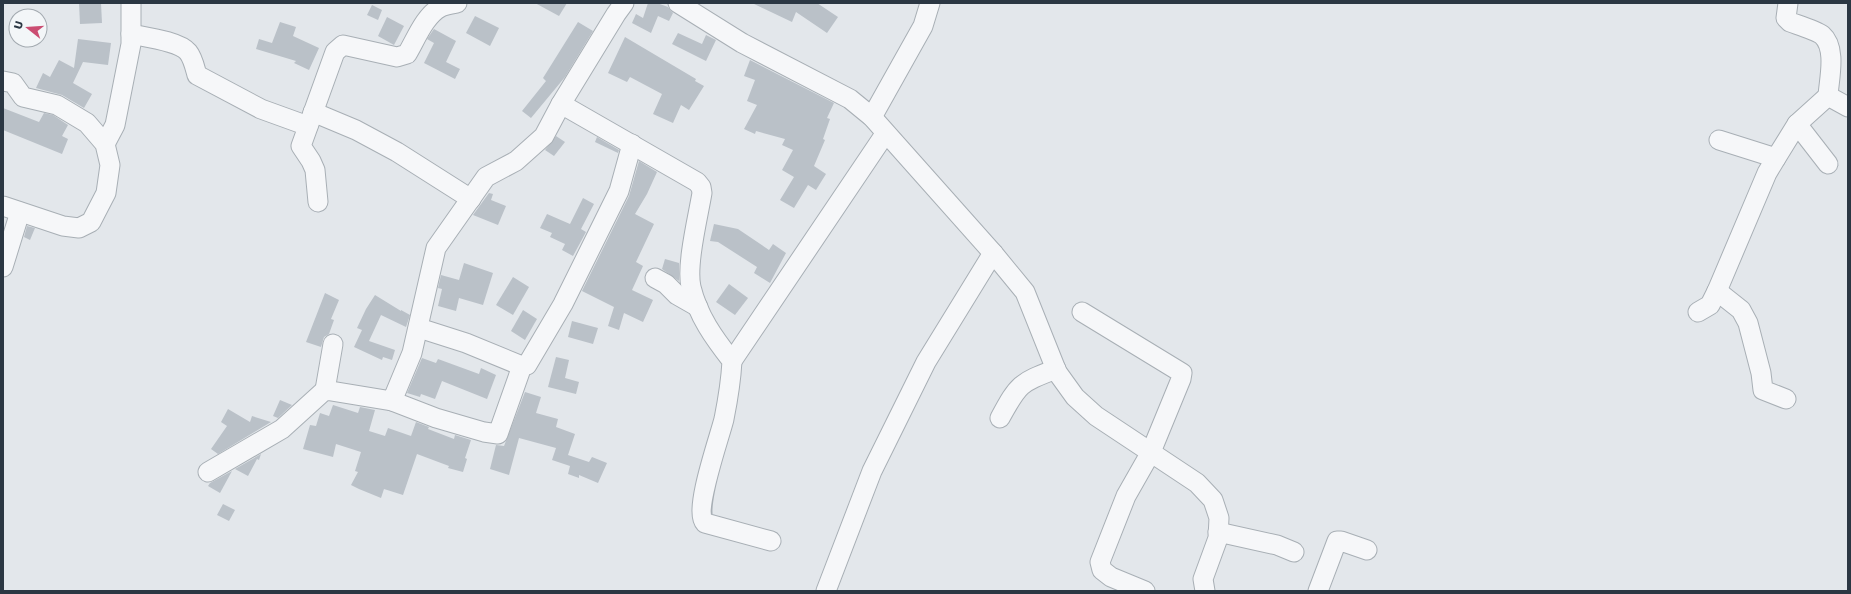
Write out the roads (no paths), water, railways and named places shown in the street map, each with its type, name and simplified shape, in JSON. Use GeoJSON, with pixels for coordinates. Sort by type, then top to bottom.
{"type":"FeatureCollection","features":[{"type":"Feature","properties":{"kind":"street"},"geometry":{"type":"LineString","coordinates":[[105,144],[116,125],[131,44],[131,3]]}},
{"type":"Feature","properties":{"kind":"street"},"geometry":{"type":"LineString","coordinates":[[318,202],[315,170],[301,146],[335,52],[343,45],[374,53],[402,57],[407,54],[426,22],[436,10],[442,6],[457,3]]}},
{"type":"Feature","properties":{"kind":"street"},"geometry":{"type":"LineString","coordinates":[[392,401],[412,353],[419,328],[424,295],[436,248],[486,177],[516,161],[544,136],[561,104],[624,3]]}},
{"type":"Feature","properties":{"kind":"street"},"geometry":{"type":"LineString","coordinates":[[678,3],[742,44],[850,99],[872,117],[885,134],[993,253],[1025,292],[1056,369],[1074,397],[1096,416],[1197,483],[1213,500],[1219,518],[1218,538],[1203,579],[1205,591]]}},
{"type":"Feature","properties":{"kind":"street"},"geometry":{"type":"LineString","coordinates":[[872,117],[923,26],[930,3]]}},
{"type":"Feature","properties":{"kind":"street"},"geometry":{"type":"LineString","coordinates":[[1698,312],[1710,305],[1767,173],[1776,158],[1797,124],[1828,96],[1830,50],[1821,35],[1790,22],[1786,18],[1788,3]]}},
{"type":"Feature","properties":{"kind":"street"},"geometry":{"type":"LineString","coordinates":[[131,34],[153,38],[185,49],[190,55],[197,75],[261,109],[356,130],[397,152],[471,199]]}},
{"type":"Feature","properties":{"kind":"street"},"geometry":{"type":"LineString","coordinates":[[3,82],[13,83],[23,97],[57,105],[87,123],[105,144],[110,165],[106,193],[91,222],[79,228],[63,226],[12,209],[3,267]]}},
{"type":"Feature","properties":{"kind":"street"},"geometry":{"type":"LineString","coordinates":[[1828,96],[1848,107]]}},
{"type":"Feature","properties":{"kind":"street"},"geometry":{"type":"LineString","coordinates":[[561,104],[586,120],[632,144],[697,182],[701,187],[702,193],[691,254],[691,286],[698,307],[709,331],[732,361]]}},
{"type":"Feature","properties":{"kind":"street"},"geometry":{"type":"LineString","coordinates":[[1797,124],[1828,164]]}},
{"type":"Feature","properties":{"kind":"street"},"geometry":{"type":"LineString","coordinates":[[771,541],[705,523],[702,520],[701,512],[707,479],[724,420],[731,382],[732,361],[885,134]]}},
{"type":"Feature","properties":{"kind":"street"},"geometry":{"type":"LineString","coordinates":[[1719,140],[1776,158]]}},
{"type":"Feature","properties":{"kind":"street"},"geometry":{"type":"LineString","coordinates":[[419,328],[466,343],[522,366],[527,365],[563,304],[619,191],[632,144]]}},
{"type":"Feature","properties":{"kind":"street"},"geometry":{"type":"LineString","coordinates":[[826,591],[872,471],[885,444],[926,362],[993,253]]}},
{"type":"Feature","properties":{"kind":"street"},"geometry":{"type":"LineString","coordinates":[[655,278],[666,284],[677,295],[698,307]]}},
{"type":"Feature","properties":{"kind":"street"},"geometry":{"type":"LineString","coordinates":[[1717,291],[1741,310],[1748,323],[1761,373],[1763,390],[1786,399]]}},
{"type":"Feature","properties":{"kind":"street"},"geometry":{"type":"LineString","coordinates":[[1082,312],[1182,373],[1181,379],[1151,452],[1126,496],[1100,562],[1102,570],[1111,577],[1145,591]]}},
{"type":"Feature","properties":{"kind":"street"},"geometry":{"type":"LineString","coordinates":[[208,472],[282,429],[325,390],[333,344]]}},
{"type":"Feature","properties":{"kind":"street"},"geometry":{"type":"LineString","coordinates":[[325,390],[392,401],[436,418],[496,434],[500,431],[522,366]]}},
{"type":"Feature","properties":{"kind":"street"},"geometry":{"type":"LineString","coordinates":[[1000,418],[1018,388],[1026,381],[1056,369]]}},
{"type":"Feature","properties":{"kind":"street"},"geometry":{"type":"LineString","coordinates":[[1218,532],[1277,545],[1294,552]]}},
{"type":"Feature","properties":{"kind":"street"},"geometry":{"type":"LineString","coordinates":[[1318,591],[1337,541],[1367,550]]}}]}
